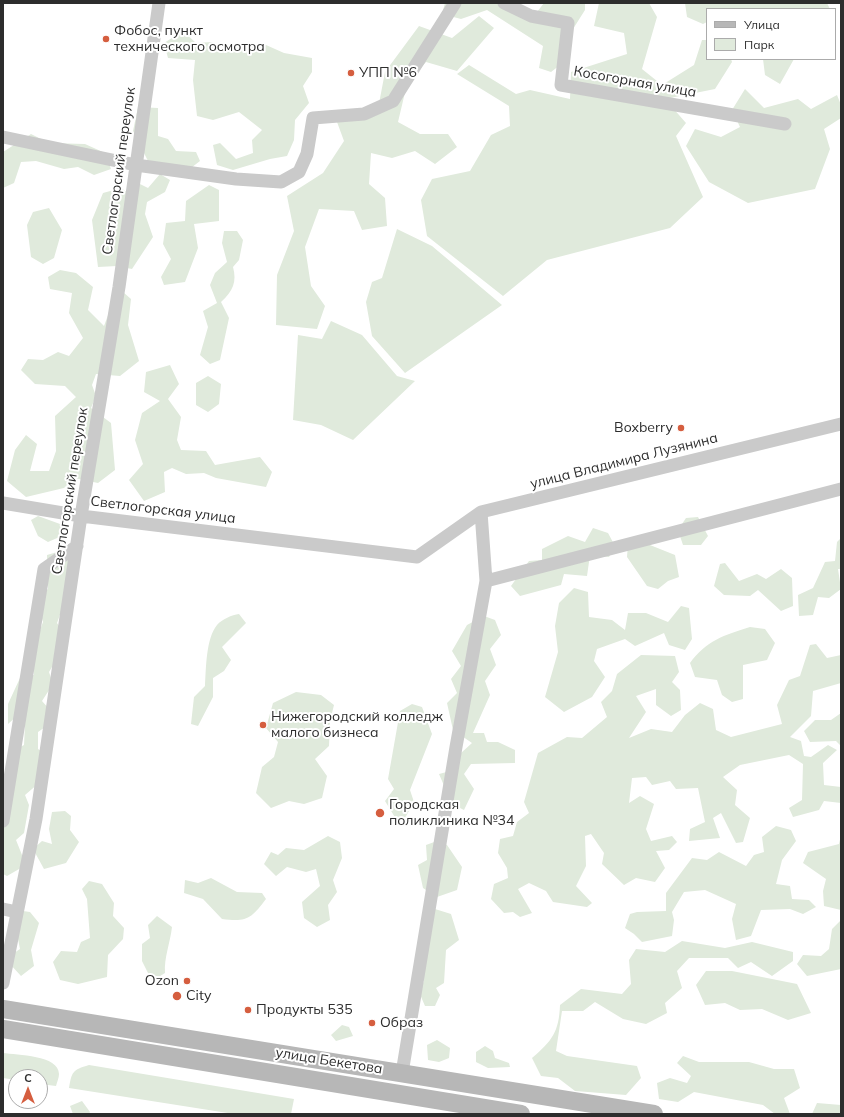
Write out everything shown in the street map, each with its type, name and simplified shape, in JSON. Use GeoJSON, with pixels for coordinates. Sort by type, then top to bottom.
{"type":"FeatureCollection","features":[{"type":"Feature","properties":{"kind":"main road","name":"улица Бекетова"},"geometry":{"type":"LineString","coordinates":[[3,1009],[654,1114]]}},
{"type":"Feature","properties":{"kind":"main road","name":"улица Бекетова"},"geometry":{"type":"LineString","coordinates":[[3,1029],[521,1114]]}},
{"type":"Feature","properties":{"kind":"street","name":"Светлогорский переулок"},"geometry":{"type":"LineString","coordinates":[[3,982],[36,819],[81,516],[119,287],[159,3]]}},
{"type":"Feature","properties":{"kind":"street"},"geometry":{"type":"LineString","coordinates":[[3,137],[136,165],[236,179],[281,182],[299,172],[307,154],[313,118],[364,114],[393,101],[455,3]]}},
{"type":"Feature","properties":{"kind":"street","name":"Косогорная улица"},"geometry":{"type":"LineString","coordinates":[[504,3],[531,16],[568,22],[561,85],[785,124]]}},
{"type":"Feature","properties":{"kind":"street","name":"улица Владимира Лузянина"},"geometry":{"type":"LineString","coordinates":[[481,512],[841,424]]}},
{"type":"Feature","properties":{"kind":"street"},"geometry":{"type":"LineString","coordinates":[[486,581],[841,489]]}},
{"type":"Feature","properties":{"kind":"street","name":"Светлогорская улица"},"geometry":{"type":"LineString","coordinates":[[3,503],[81,516],[417,557],[481,512]]}},
{"type":"Feature","properties":{"kind":"street"},"geometry":{"type":"LineString","coordinates":[[402,1073],[456,747],[486,581],[481,512]]}},
{"type":"Feature","properties":{"kind":"street"},"geometry":{"type":"LineString","coordinates":[[3,821],[44,569],[77,546]]}},
{"type":"Feature","properties":{"kind":"street"},"geometry":{"type":"LineString","coordinates":[[3,909],[17,912]]}},
{"type":"Feature","properties":{"kind":"green space"},"geometry":{"type":"Polygon","coordinates":[[[445,3],[512,3],[537,12],[544,3],[585,3],[585,10],[573,29],[568,59],[551,72],[539,68],[543,46],[487,10],[461,19],[442,14],[445,3]]]}},
{"type":"Feature","properties":{"kind":"green space"},"geometry":{"type":"Polygon","coordinates":[[[599,3],[649,3],[657,17],[642,69],[662,85],[694,65],[702,40],[706,40],[706,60],[731,60],[732,62],[715,89],[665,99],[686,123],[676,136],[703,197],[670,228],[547,260],[503,296],[427,236],[421,200],[432,179],[470,171],[491,135],[510,126],[509,106],[457,74],[469,65],[516,94],[530,90],[570,99],[571,72],[627,54],[624,33],[594,26],[599,3]]]}},
{"type":"Feature","properties":{"kind":"green space"},"geometry":{"type":"Polygon","coordinates":[[[685,3],[827,3],[830,8],[706,8],[706,22],[703,24],[687,17],[685,3]]]}},
{"type":"Feature","properties":{"kind":"green space"},"geometry":{"type":"Polygon","coordinates":[[[479,16],[494,28],[457,71],[426,62],[407,84],[398,122],[420,134],[448,134],[457,147],[435,164],[415,151],[392,158],[371,153],[369,184],[385,198],[387,226],[362,230],[354,211],[319,209],[305,247],[311,286],[325,306],[317,329],[276,325],[277,275],[294,231],[287,196],[323,173],[344,141],[337,122],[377,114],[385,72],[419,26],[452,38],[479,16]]]}},
{"type":"Feature","properties":{"kind":"green space"},"geometry":{"type":"Polygon","coordinates":[[[183,31],[196,43],[212,42],[225,53],[235,48],[266,45],[284,53],[312,58],[312,72],[303,86],[309,103],[295,120],[294,140],[287,156],[270,159],[233,170],[217,165],[213,145],[220,143],[236,159],[253,153],[252,140],[262,130],[239,112],[213,120],[197,116],[193,80],[195,60],[168,58],[164,43],[183,31]]]}},
{"type":"Feature","properties":{"kind":"green space"},"geometry":{"type":"Polygon","coordinates":[[[763,60],[793,60],[780,84],[765,75],[763,60]]]}},
{"type":"Feature","properties":{"kind":"green space"},"geometry":{"type":"Polygon","coordinates":[[[745,89],[764,108],[798,99],[811,109],[837,95],[841,105],[841,118],[824,129],[830,149],[815,189],[748,203],[709,182],[686,146],[695,129],[721,137],[740,127],[732,110],[745,89]]]}},
{"type":"Feature","properties":{"kind":"green space"},"geometry":{"type":"Polygon","coordinates":[[[138,107],[158,108],[158,136],[168,139],[176,151],[196,152],[200,161],[187,171],[149,163],[133,131],[138,107]]]}},
{"type":"Feature","properties":{"kind":"green space"},"geometry":{"type":"Polygon","coordinates":[[[31,134],[49,143],[85,144],[105,153],[111,169],[94,175],[78,167],[64,169],[36,161],[21,162],[14,183],[3,188],[3,152],[31,134]]]}},
{"type":"Feature","properties":{"kind":"green space"},"geometry":{"type":"Polygon","coordinates":[[[160,174],[170,180],[165,192],[147,202],[145,214],[153,237],[132,269],[117,266],[98,267],[92,220],[103,193],[121,188],[128,193],[140,184],[148,188],[160,174]]]}},
{"type":"Feature","properties":{"kind":"green space"},"geometry":{"type":"Polygon","coordinates":[[[209,185],[219,190],[219,221],[194,224],[198,248],[185,282],[164,285],[161,277],[171,259],[163,244],[166,223],[185,221],[186,201],[209,185]]]}},
{"type":"Feature","properties":{"kind":"green space"},"geometry":{"type":"Polygon","coordinates":[[[49,208],[62,230],[54,258],[43,264],[31,257],[27,225],[33,212],[49,208]]]}},
{"type":"Feature","properties":{"kind":"green space"},"geometry":{"type":"Polygon","coordinates":[[[397,229],[432,246],[502,305],[405,373],[372,336],[366,302],[372,282],[382,278],[397,229]]]}},
{"type":"Feature","properties":{"kind":"green space"},"geometry":{"type":"Polygon","coordinates":[[[224,231],[237,231],[243,240],[239,260],[233,267],[233,286],[221,302],[229,318],[220,360],[210,364],[200,355],[208,327],[203,311],[217,303],[210,285],[215,273],[227,262],[222,243],[224,231]]]}},
{"type":"Feature","properties":{"kind":"green space"},"geometry":{"type":"Polygon","coordinates":[[[60,270],[76,273],[93,287],[88,310],[104,326],[111,307],[123,292],[131,299],[128,325],[139,361],[120,376],[96,374],[92,385],[96,396],[91,408],[111,423],[115,470],[98,483],[74,478],[64,488],[26,497],[7,481],[15,450],[26,435],[37,444],[30,471],[49,471],[56,451],[55,416],[76,397],[65,386],[35,384],[21,370],[28,359],[43,360],[58,352],[69,356],[83,338],[69,313],[72,293],[50,289],[48,277],[60,270]]]}},
{"type":"Feature","properties":{"kind":"green space"},"geometry":{"type":"Polygon","coordinates":[[[331,321],[362,335],[397,376],[415,381],[353,440],[321,425],[293,420],[298,335],[322,339],[331,321]]]}},
{"type":"Feature","properties":{"kind":"green space"},"geometry":{"type":"Polygon","coordinates":[[[170,365],[179,384],[168,399],[181,417],[177,440],[181,450],[206,451],[215,465],[260,457],[272,472],[266,487],[216,478],[204,473],[186,474],[172,468],[164,472],[165,492],[144,501],[129,480],[143,464],[135,440],[142,413],[160,401],[144,392],[146,372],[170,365]]]}},
{"type":"Feature","properties":{"kind":"green space"},"geometry":{"type":"Polygon","coordinates":[[[208,376],[221,384],[219,404],[208,412],[196,405],[196,383],[208,376]]]}},
{"type":"Feature","properties":{"kind":"green space"},"geometry":{"type":"Polygon","coordinates":[[[38,516],[60,524],[64,535],[48,542],[38,536],[31,520],[38,516]]]}},
{"type":"Feature","properties":{"kind":"green space"},"geometry":{"type":"Polygon","coordinates":[[[698,517],[708,536],[701,545],[683,545],[678,530],[686,518],[698,517]]]}},
{"type":"Feature","properties":{"kind":"green space"},"geometry":{"type":"Polygon","coordinates":[[[593,528],[608,533],[615,546],[609,557],[590,555],[587,576],[564,574],[561,585],[520,596],[511,586],[529,561],[542,560],[542,549],[568,536],[585,542],[593,528]]]}},
{"type":"Feature","properties":{"kind":"green space"},"geometry":{"type":"Polygon","coordinates":[[[841,538],[841,569],[838,569],[841,589],[829,598],[818,597],[813,615],[799,616],[798,595],[813,588],[825,562],[835,561],[837,542],[841,538]]]}},
{"type":"Feature","properties":{"kind":"green space"},"geometry":{"type":"Polygon","coordinates":[[[640,541],[675,555],[679,577],[668,581],[658,589],[647,586],[627,557],[628,543],[640,541]]]}},
{"type":"Feature","properties":{"kind":"green space"},"geometry":{"type":"Polygon","coordinates":[[[64,550],[79,561],[57,623],[68,640],[49,672],[53,684],[42,701],[50,710],[51,723],[38,732],[38,749],[49,756],[39,783],[25,795],[29,805],[24,833],[16,840],[26,865],[7,876],[3,874],[3,809],[10,752],[24,745],[25,725],[17,716],[8,724],[8,704],[20,678],[34,675],[32,652],[43,622],[36,599],[48,589],[47,555],[64,550]]]}},
{"type":"Feature","properties":{"kind":"green space"},"geometry":{"type":"Polygon","coordinates":[[[725,563],[739,581],[757,574],[766,579],[781,569],[792,578],[793,606],[781,611],[758,590],[750,596],[724,595],[714,586],[720,564],[725,563]]]}},
{"type":"Feature","properties":{"kind":"green space"},"geometry":{"type":"Polygon","coordinates":[[[574,588],[588,592],[589,617],[612,620],[625,630],[628,613],[646,613],[668,622],[681,606],[689,608],[692,639],[685,650],[669,645],[664,633],[635,646],[625,639],[597,649],[594,661],[605,677],[592,697],[564,712],[545,697],[558,652],[555,626],[559,603],[574,588]]]}},
{"type":"Feature","properties":{"kind":"green space"},"geometry":{"type":"Polygon","coordinates":[[[239,614],[246,623],[222,647],[231,660],[224,671],[213,678],[213,697],[198,726],[191,724],[194,697],[205,686],[207,654],[213,631],[222,621],[230,616],[239,614]]]}},
{"type":"Feature","properties":{"kind":"green space"},"geometry":{"type":"Polygon","coordinates":[[[484,616],[495,620],[501,635],[490,649],[496,665],[485,681],[490,695],[473,733],[484,733],[487,742],[498,742],[515,750],[515,763],[471,764],[464,774],[474,789],[464,810],[452,804],[439,774],[458,769],[461,753],[472,743],[453,730],[447,703],[457,693],[451,679],[461,666],[452,651],[467,625],[484,616]]]}},
{"type":"Feature","properties":{"kind":"green space"},"geometry":{"type":"Polygon","coordinates":[[[750,627],[765,629],[775,643],[767,660],[743,665],[743,699],[732,702],[722,695],[717,680],[695,677],[690,663],[702,649],[709,644],[724,636],[750,627]]]}},
{"type":"Feature","properties":{"kind":"green space"},"geometry":{"type":"Polygon","coordinates":[[[816,644],[827,658],[841,655],[841,683],[813,691],[811,716],[790,737],[801,741],[804,756],[811,757],[828,745],[837,750],[823,763],[824,785],[841,787],[841,803],[824,801],[819,810],[793,817],[789,808],[802,800],[803,764],[789,755],[740,765],[723,777],[737,790],[735,805],[750,818],[743,842],[736,843],[721,813],[713,818],[720,838],[689,841],[690,829],[705,822],[698,788],[676,789],[670,781],[652,785],[646,777],[632,778],[629,803],[640,796],[654,804],[646,829],[651,841],[672,836],[677,842],[669,850],[656,851],[665,868],[655,882],[636,878],[624,885],[602,864],[604,853],[591,834],[585,836],[586,866],[576,886],[592,903],[587,907],[553,902],[546,891],[529,883],[518,889],[532,913],[520,917],[513,912],[504,913],[491,899],[494,884],[508,878],[507,868],[498,853],[500,839],[513,836],[517,822],[529,813],[524,802],[538,753],[567,737],[582,738],[607,717],[601,702],[612,691],[617,674],[641,655],[675,656],[679,672],[672,682],[680,690],[681,710],[671,716],[656,705],[656,689],[636,696],[646,712],[629,738],[651,729],[672,732],[685,715],[700,703],[713,709],[716,730],[731,737],[782,724],[777,705],[789,680],[800,676],[810,645],[816,644]]]}},
{"type":"Feature","properties":{"kind":"green space"},"geometry":{"type":"Polygon","coordinates":[[[296,692],[321,695],[334,705],[330,721],[329,746],[315,759],[327,776],[322,798],[304,804],[289,801],[271,808],[256,793],[262,767],[274,757],[278,742],[266,728],[273,703],[296,692]]]}},
{"type":"Feature","properties":{"kind":"green space"},"geometry":{"type":"Polygon","coordinates":[[[412,704],[422,707],[432,734],[410,790],[414,802],[405,818],[396,819],[385,801],[394,789],[388,779],[400,711],[412,704]]]}},
{"type":"Feature","properties":{"kind":"green space"},"geometry":{"type":"Polygon","coordinates":[[[841,713],[841,746],[836,741],[810,742],[804,731],[815,720],[831,720],[841,713]]]}},
{"type":"Feature","properties":{"kind":"green space"},"geometry":{"type":"Polygon","coordinates":[[[65,811],[71,816],[70,830],[79,842],[66,863],[44,869],[33,849],[42,841],[52,844],[49,829],[52,812],[65,811]]]}},
{"type":"Feature","properties":{"kind":"green space"},"geometry":{"type":"Polygon","coordinates":[[[776,826],[791,830],[796,841],[782,860],[776,884],[790,886],[792,899],[809,900],[816,907],[803,914],[790,909],[761,910],[751,936],[736,940],[732,919],[736,904],[705,890],[684,892],[672,912],[674,920],[672,936],[642,942],[625,928],[630,914],[637,912],[666,911],[666,893],[692,858],[707,860],[719,852],[746,866],[754,855],[764,852],[762,837],[776,826]]]}},
{"type":"Feature","properties":{"kind":"green space"},"geometry":{"type":"Polygon","coordinates":[[[841,835],[841,910],[824,906],[823,891],[826,879],[803,863],[808,852],[839,844],[841,835]]]}},
{"type":"Feature","properties":{"kind":"green space"},"geometry":{"type":"Polygon","coordinates":[[[328,836],[340,842],[342,858],[333,880],[337,892],[328,905],[330,920],[317,927],[304,918],[302,902],[320,886],[316,869],[306,872],[287,867],[276,876],[264,864],[271,852],[278,855],[286,848],[304,850],[328,836]]]}},
{"type":"Feature","properties":{"kind":"green space"},"geometry":{"type":"Polygon","coordinates":[[[437,841],[447,845],[462,867],[457,890],[437,897],[423,888],[418,865],[427,860],[426,845],[437,841]]]}},
{"type":"Feature","properties":{"kind":"green space"},"geometry":{"type":"Polygon","coordinates":[[[211,878],[237,892],[262,893],[266,899],[248,918],[237,920],[222,919],[203,899],[184,893],[185,880],[198,883],[211,878]]]}},
{"type":"Feature","properties":{"kind":"green space"},"geometry":{"type":"Polygon","coordinates":[[[89,881],[102,884],[114,903],[113,916],[124,928],[123,939],[108,955],[107,977],[78,984],[60,980],[53,962],[61,951],[77,952],[81,942],[90,938],[87,899],[82,889],[89,881]]]}},
{"type":"Feature","properties":{"kind":"green space"},"geometry":{"type":"Polygon","coordinates":[[[435,909],[451,914],[459,940],[446,950],[444,983],[436,988],[440,995],[435,1006],[425,1006],[419,992],[424,981],[419,961],[435,909]]]}},
{"type":"Feature","properties":{"kind":"green space"},"geometry":{"type":"Polygon","coordinates":[[[23,911],[30,912],[39,923],[31,950],[34,966],[21,976],[9,963],[11,955],[20,949],[16,929],[23,911]]]}},
{"type":"Feature","properties":{"kind":"green space"},"geometry":{"type":"Polygon","coordinates":[[[157,916],[172,927],[165,961],[165,973],[152,981],[142,961],[142,944],[150,938],[148,925],[157,916]]]}},
{"type":"Feature","properties":{"kind":"green space"},"geometry":{"type":"Polygon","coordinates":[[[841,920],[841,969],[807,976],[797,964],[803,955],[821,956],[829,949],[832,929],[841,920]]]}},
{"type":"Feature","properties":{"kind":"green space"},"geometry":{"type":"Polygon","coordinates":[[[682,941],[725,948],[752,942],[793,952],[793,961],[772,976],[751,962],[738,968],[728,958],[689,958],[677,971],[682,988],[665,1003],[667,1013],[646,1024],[623,1019],[595,1002],[583,1011],[562,1011],[556,1051],[567,1056],[637,1066],[641,1078],[626,1095],[575,1091],[558,1078],[541,1076],[532,1058],[545,1046],[553,1035],[558,1022],[560,1005],[581,989],[622,994],[631,984],[629,960],[636,949],[665,952],[682,941]]]}},
{"type":"Feature","properties":{"kind":"green space"},"geometry":{"type":"Polygon","coordinates":[[[706,971],[732,971],[797,984],[811,1013],[788,1020],[762,1009],[740,1010],[725,1003],[705,1005],[696,985],[706,971]]]}},
{"type":"Feature","properties":{"kind":"green space"},"geometry":{"type":"Polygon","coordinates":[[[342,1025],[349,1027],[353,1036],[336,1041],[331,1035],[342,1025]]]}},
{"type":"Feature","properties":{"kind":"green space"},"geometry":{"type":"Polygon","coordinates":[[[437,1040],[450,1048],[449,1058],[439,1062],[428,1060],[427,1045],[437,1040]]]}},
{"type":"Feature","properties":{"kind":"green space"},"geometry":{"type":"Polygon","coordinates":[[[485,1046],[493,1051],[495,1058],[509,1063],[510,1067],[488,1068],[476,1062],[476,1052],[485,1046]]]}},
{"type":"Feature","properties":{"kind":"green space"},"geometry":{"type":"Polygon","coordinates":[[[3,1053],[36,1057],[45,1060],[52,1063],[57,1068],[59,1074],[56,1086],[48,1085],[48,1069],[8,1069],[8,1079],[3,1078],[3,1053]]]}},
{"type":"Feature","properties":{"kind":"green space"},"geometry":{"type":"Polygon","coordinates":[[[683,1056],[699,1062],[749,1062],[774,1069],[794,1069],[800,1088],[784,1098],[790,1114],[775,1114],[763,1105],[694,1092],[678,1102],[659,1099],[657,1083],[670,1078],[687,1083],[691,1076],[677,1063],[683,1056]]]}},
{"type":"Feature","properties":{"kind":"green space"},"geometry":{"type":"Polygon","coordinates":[[[89,1065],[294,1099],[291,1114],[234,1114],[69,1088],[74,1072],[79,1068],[89,1065]]]}},
{"type":"Feature","properties":{"kind":"green space"},"geometry":{"type":"Polygon","coordinates":[[[82,1101],[90,1112],[89,1114],[73,1114],[70,1106],[82,1101]]]}},
{"type":"Feature","properties":{"kind":"green space"},"geometry":{"type":"Polygon","coordinates":[[[817,1103],[841,1105],[841,1114],[812,1114],[817,1103]]]}},
{"type":"Feature","properties":{"kind":"place","name":"Фобос, пункт технического осмотра"},"geometry":{"type":"Point","coordinates":[106,39]}},
{"type":"Feature","properties":{"kind":"place","name":"УПП №6"},"geometry":{"type":"Point","coordinates":[351,73]}},
{"type":"Feature","properties":{"kind":"place","name":"Boxberry"},"geometry":{"type":"Point","coordinates":[681,428]}},
{"type":"Feature","properties":{"kind":"place","name":"Нижегородский колледж малого бизнеса"},"geometry":{"type":"Point","coordinates":[263,725]}},
{"type":"Feature","properties":{"kind":"place","name":"Городская поликлиника №34"},"geometry":{"type":"Point","coordinates":[380,813]}},
{"type":"Feature","properties":{"kind":"place","name":"Ozon"},"geometry":{"type":"Point","coordinates":[187,981]}},
{"type":"Feature","properties":{"kind":"place","name":"City"},"geometry":{"type":"Point","coordinates":[177,996]}},
{"type":"Feature","properties":{"kind":"place","name":"Продукты 535"},"geometry":{"type":"Point","coordinates":[248,1010]}},
{"type":"Feature","properties":{"kind":"place","name":"Образ"},"geometry":{"type":"Point","coordinates":[372,1023]}}]}
